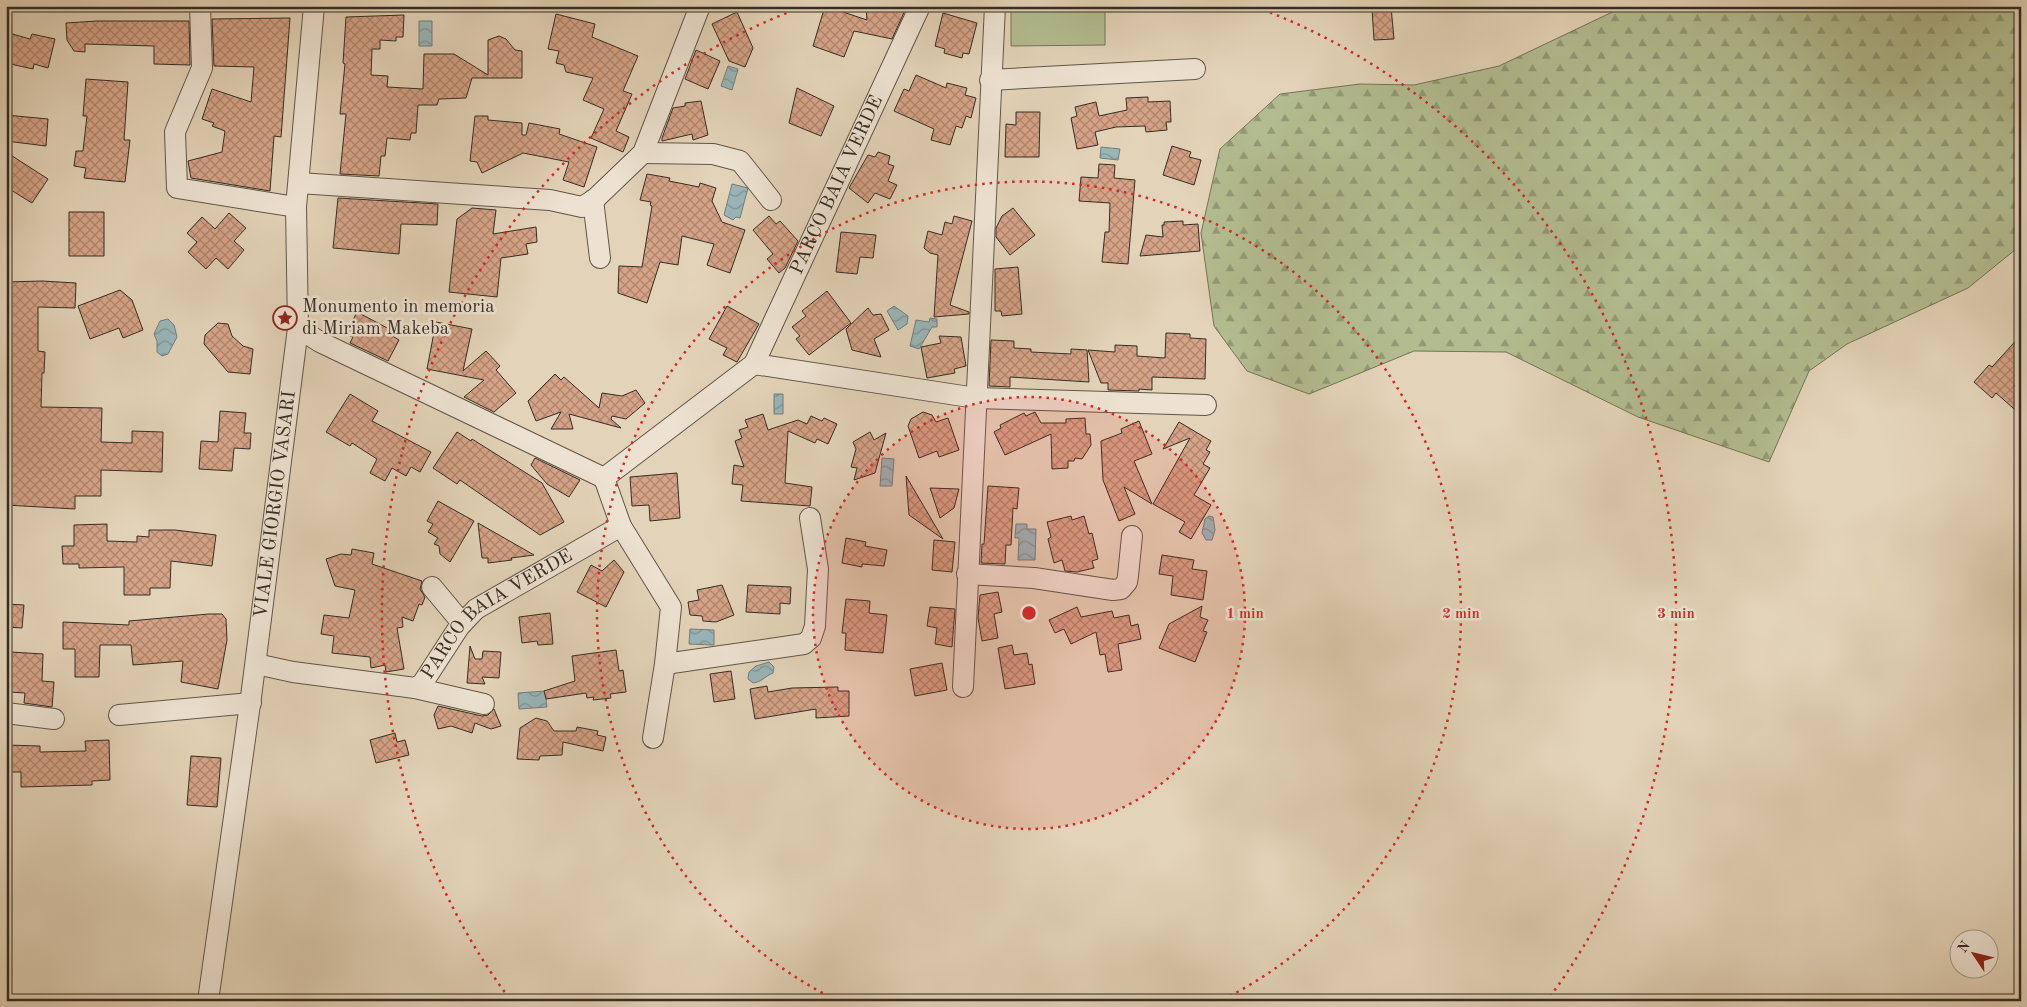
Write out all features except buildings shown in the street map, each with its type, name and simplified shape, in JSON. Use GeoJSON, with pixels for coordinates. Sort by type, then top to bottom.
{"type":"FeatureCollection","features":[{"type":"Feature","properties":{"kind":"street"},"geometry":{"type":"LineString","coordinates":[[200,6],[202,68],[175,132],[177,188],[296,207]]}},
{"type":"Feature","properties":{"kind":"street","name":"VIALE GIORGIO VASARI"},"geometry":{"type":"LineString","coordinates":[[208,1001],[251,702],[298,328],[296,207],[314,6]]}},
{"type":"Feature","properties":{"kind":"street"},"geometry":{"type":"LineString","coordinates":[[299,184],[550,200],[582,206],[593,200],[643,153],[700,6]]}},
{"type":"Feature","properties":{"kind":"street","name":"PARCO BAIA VERDE"},"geometry":{"type":"LineString","coordinates":[[604,478],[754,364],[920,6]]}},
{"type":"Feature","properties":{"kind":"street"},"geometry":{"type":"LineString","coordinates":[[963,687],[990,80],[995,6]]}},
{"type":"Feature","properties":{"kind":"street"},"geometry":{"type":"LineString","coordinates":[[990,80],[1195,69]]}},
{"type":"Feature","properties":{"kind":"street"},"geometry":{"type":"LineString","coordinates":[[643,153],[712,154],[740,161],[771,200]]}},
{"type":"Feature","properties":{"kind":"street"},"geometry":{"type":"LineString","coordinates":[[593,200],[600,258]]}},
{"type":"Feature","properties":{"kind":"street"},"geometry":{"type":"LineString","coordinates":[[298,328],[320,342],[604,478],[621,526],[671,607],[665,664],[653,738]]}},
{"type":"Feature","properties":{"kind":"street"},"geometry":{"type":"LineString","coordinates":[[754,364],[976,398],[1206,405]]}},
{"type":"Feature","properties":{"kind":"street"},"geometry":{"type":"LineString","coordinates":[[665,664],[804,644],[811,638],[815,626],[818,569],[810,518]]}},
{"type":"Feature","properties":{"kind":"street","name":"PARCO BAIA VERDE"},"geometry":{"type":"LineString","coordinates":[[256,664],[293,672],[415,688],[422,684],[462,623],[476,609],[621,526]]}},
{"type":"Feature","properties":{"kind":"street"},"geometry":{"type":"LineString","coordinates":[[967,574],[1034,578],[1113,590],[1121,589],[1127,582],[1132,536]]}},
{"type":"Feature","properties":{"kind":"street"},"geometry":{"type":"LineString","coordinates":[[432,587],[462,623]]}},
{"type":"Feature","properties":{"kind":"street"},"geometry":{"type":"LineString","coordinates":[[415,688],[484,704]]}},
{"type":"Feature","properties":{"kind":"street"},"geometry":{"type":"LineString","coordinates":[[119,715],[251,702]]}},
{"type":"Feature","properties":{"kind":"street"},"geometry":{"type":"LineString","coordinates":[[6,713],[54,719]]}},
{"type":"Feature","properties":{"kind":"green space"},"geometry":{"type":"Polygon","coordinates":[[[1011,6],[1105,6],[1105,45],[1011,46],[1011,6]]]}},
{"type":"Feature","properties":{"kind":"green space"},"geometry":{"type":"Polygon","coordinates":[[[1625,6],[2021,6],[2021,245],[1968,288],[1847,344],[1809,371],[1769,462],[1638,417],[1506,352],[1414,351],[1309,394],[1247,371],[1214,326],[1201,233],[1220,149],[1280,94],[1360,84],[1414,85],[1499,66],[1625,6]]]}},
{"type":"Feature","properties":{"kind":"water"},"geometry":{"type":"Polygon","coordinates":[[[419,21],[432,21],[432,46],[419,46],[419,21]]]}},
{"type":"Feature","properties":{"kind":"water"},"geometry":{"type":"Polygon","coordinates":[[[728,66],[738,69],[732,90],[721,86],[728,66]]]}},
{"type":"Feature","properties":{"kind":"water"},"geometry":{"type":"Polygon","coordinates":[[[1101,147],[1120,149],[1118,160],[1100,158],[1101,147]]]}},
{"type":"Feature","properties":{"kind":"water"},"geometry":{"type":"Polygon","coordinates":[[[732,184],[748,188],[740,218],[736,217],[733,220],[724,215],[732,184]]]}},
{"type":"Feature","properties":{"kind":"water"},"geometry":{"type":"Polygon","coordinates":[[[894,306],[908,316],[907,324],[898,330],[887,311],[894,306]]]}},
{"type":"Feature","properties":{"kind":"water"},"geometry":{"type":"Polygon","coordinates":[[[930,318],[937,319],[937,327],[932,327],[919,349],[910,346],[916,320],[929,322],[930,318]]]}},
{"type":"Feature","properties":{"kind":"water"},"geometry":{"type":"Polygon","coordinates":[[[168,319],[174,325],[177,337],[168,354],[162,356],[157,352],[157,341],[154,334],[160,321],[168,319]]]}},
{"type":"Feature","properties":{"kind":"water"},"geometry":{"type":"Polygon","coordinates":[[[774,394],[783,394],[783,414],[774,414],[774,394]]]}},
{"type":"Feature","properties":{"kind":"water"},"geometry":{"type":"Polygon","coordinates":[[[882,458],[894,459],[892,486],[880,486],[882,458]]]}},
{"type":"Feature","properties":{"kind":"water"},"geometry":{"type":"Polygon","coordinates":[[[1209,516],[1213,517],[1215,530],[1212,540],[1206,540],[1202,533],[1205,519],[1209,516]]]}},
{"type":"Feature","properties":{"kind":"water"},"geometry":{"type":"Polygon","coordinates":[[[1016,524],[1027,524],[1027,529],[1036,529],[1035,560],[1018,560],[1019,538],[1015,538],[1016,524]]]}},
{"type":"Feature","properties":{"kind":"water"},"geometry":{"type":"Polygon","coordinates":[[[690,629],[714,630],[714,645],[689,644],[690,629]]]}},
{"type":"Feature","properties":{"kind":"water"},"geometry":{"type":"Polygon","coordinates":[[[769,662],[774,667],[773,673],[753,683],[748,679],[749,672],[756,666],[769,662]]]}},
{"type":"Feature","properties":{"kind":"water"},"geometry":{"type":"Polygon","coordinates":[[[545,691],[547,707],[519,709],[518,693],[545,691]]]}},
{"type":"Feature","properties":{"kind":"place","name":"Monumento in memoria di Miriam Makeba"},"geometry":{"type":"Point","coordinates":[285,318]}}]}
